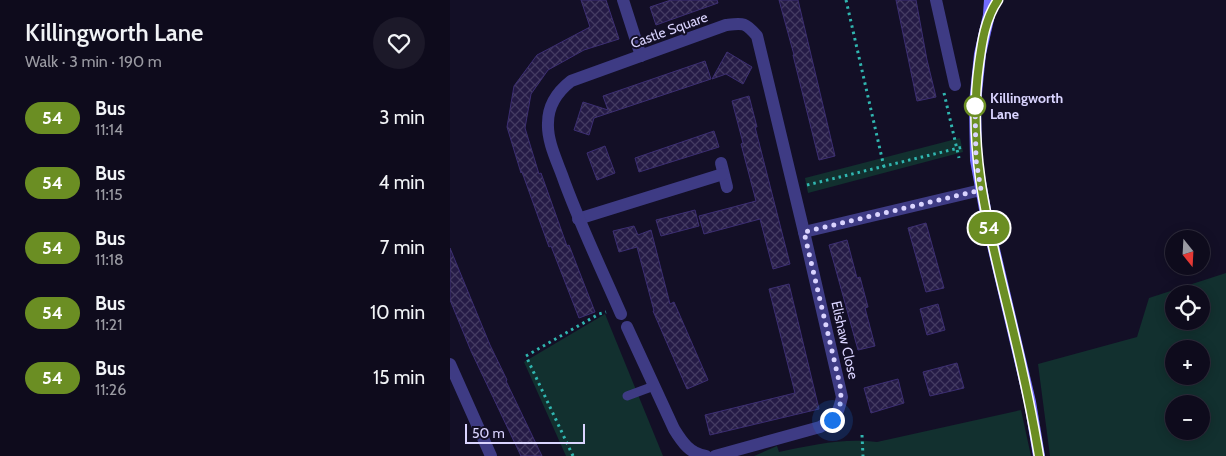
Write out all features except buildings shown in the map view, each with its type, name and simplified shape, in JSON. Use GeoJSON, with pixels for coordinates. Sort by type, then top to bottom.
{"type":"FeatureCollection","features":[{"type":"Feature","properties":{"kind":"main road"},"geometry":{"type":"LineString","coordinates":[[990,0],[978,70],[975,103],[976,143],[981,190],[1030,402],[1039,456]]}},
{"type":"Feature","properties":{"kind":"main road"},"geometry":{"type":"LineString","coordinates":[[989,14],[998,0]]}},
{"type":"Feature","properties":{"kind":"street"},"geometry":{"type":"LineString","coordinates":[[623,0],[641,56]]}},
{"type":"Feature","properties":{"kind":"street"},"geometry":{"type":"LineString","coordinates":[[936,0],[955,85]]}},
{"type":"Feature","properties":{"kind":"street","name":"Castle Square"},"geometry":{"type":"LineString","coordinates":[[620,311],[578,219],[553,150],[548,124],[551,106],[559,90],[571,81],[726,25],[740,24],[749,26],[757,36],[795,194]]}},
{"type":"Feature","properties":{"kind":"street"},"geometry":{"type":"LineString","coordinates":[[578,219],[724,175]]}},
{"type":"Feature","properties":{"kind":"street"},"geometry":{"type":"LineString","coordinates":[[804,232],[981,190]]}},
{"type":"Feature","properties":{"kind":"street","name":"Elishaw Close"},"geometry":{"type":"LineString","coordinates":[[715,456],[820,427],[832,420],[839,410],[842,397],[840,385],[795,194]]}},
{"type":"Feature","properties":{"kind":"street"},"geometry":{"type":"LineString","coordinates":[[627,327],[674,429],[682,442],[700,455],[706,456]]}},
{"type":"Feature","properties":{"kind":"street"},"geometry":{"type":"LineString","coordinates":[[450,364],[491,456]]}},
{"type":"Feature","properties":{"kind":"lane"},"geometry":{"type":"LineString","coordinates":[[628,396],[654,386]]}},
{"type":"Feature","properties":{"kind":"path"},"geometry":{"type":"LineString","coordinates":[[846,0],[884,167]]}},
{"type":"Feature","properties":{"kind":"path"},"geometry":{"type":"LineString","coordinates":[[795,194],[884,167],[976,143]]}},
{"type":"Feature","properties":{"kind":"path"},"geometry":{"type":"LineString","coordinates":[[573,456],[526,356],[599,314],[620,311]]}},
{"type":"Feature","properties":{"kind":"path"},"geometry":{"type":"LineString","coordinates":[[862,435],[863,456]]}},
{"type":"Feature","properties":{"kind":"green space"},"geometry":{"type":"Polygon","coordinates":[[[960,138],[963,152],[808,193],[805,178],[960,138]]]}},
{"type":"Feature","properties":{"kind":"green space"},"geometry":{"type":"Polygon","coordinates":[[[1226,273],[1226,456],[1050,456],[1038,364],[1137,337],[1149,298],[1165,293],[1165,330],[1210,330],[1210,285],[1189,285],[1226,273]]]}},
{"type":"Feature","properties":{"kind":"green space"},"geometry":{"type":"Polygon","coordinates":[[[605,314],[663,456],[566,456],[524,362],[605,314]]]}},
{"type":"Feature","properties":{"kind":"green space"},"geometry":{"type":"Polygon","coordinates":[[[1021,410],[1031,456],[754,456],[777,446],[779,452],[840,442],[877,442],[1021,410]]]}},
{"type":"Feature","properties":{"kind":"bus line","name":"54"},"geometry":{"type":"LineString","coordinates":[[998,0],[989,14],[980,54],[975,103],[976,160],[987,220],[1030,402],[1039,456]]}},
{"type":"Feature","properties":{"kind":"place","name":"Killingworth Lane"},"geometry":{"type":"Point","coordinates":[975,106]}},
{"type":"Feature","properties":{"kind":"route"},"geometry":{"type":"LineString","coordinates":[[832,420],[839,410],[842,397],[804,232],[981,190],[976,160],[975,103],[975,106]]}}]}
